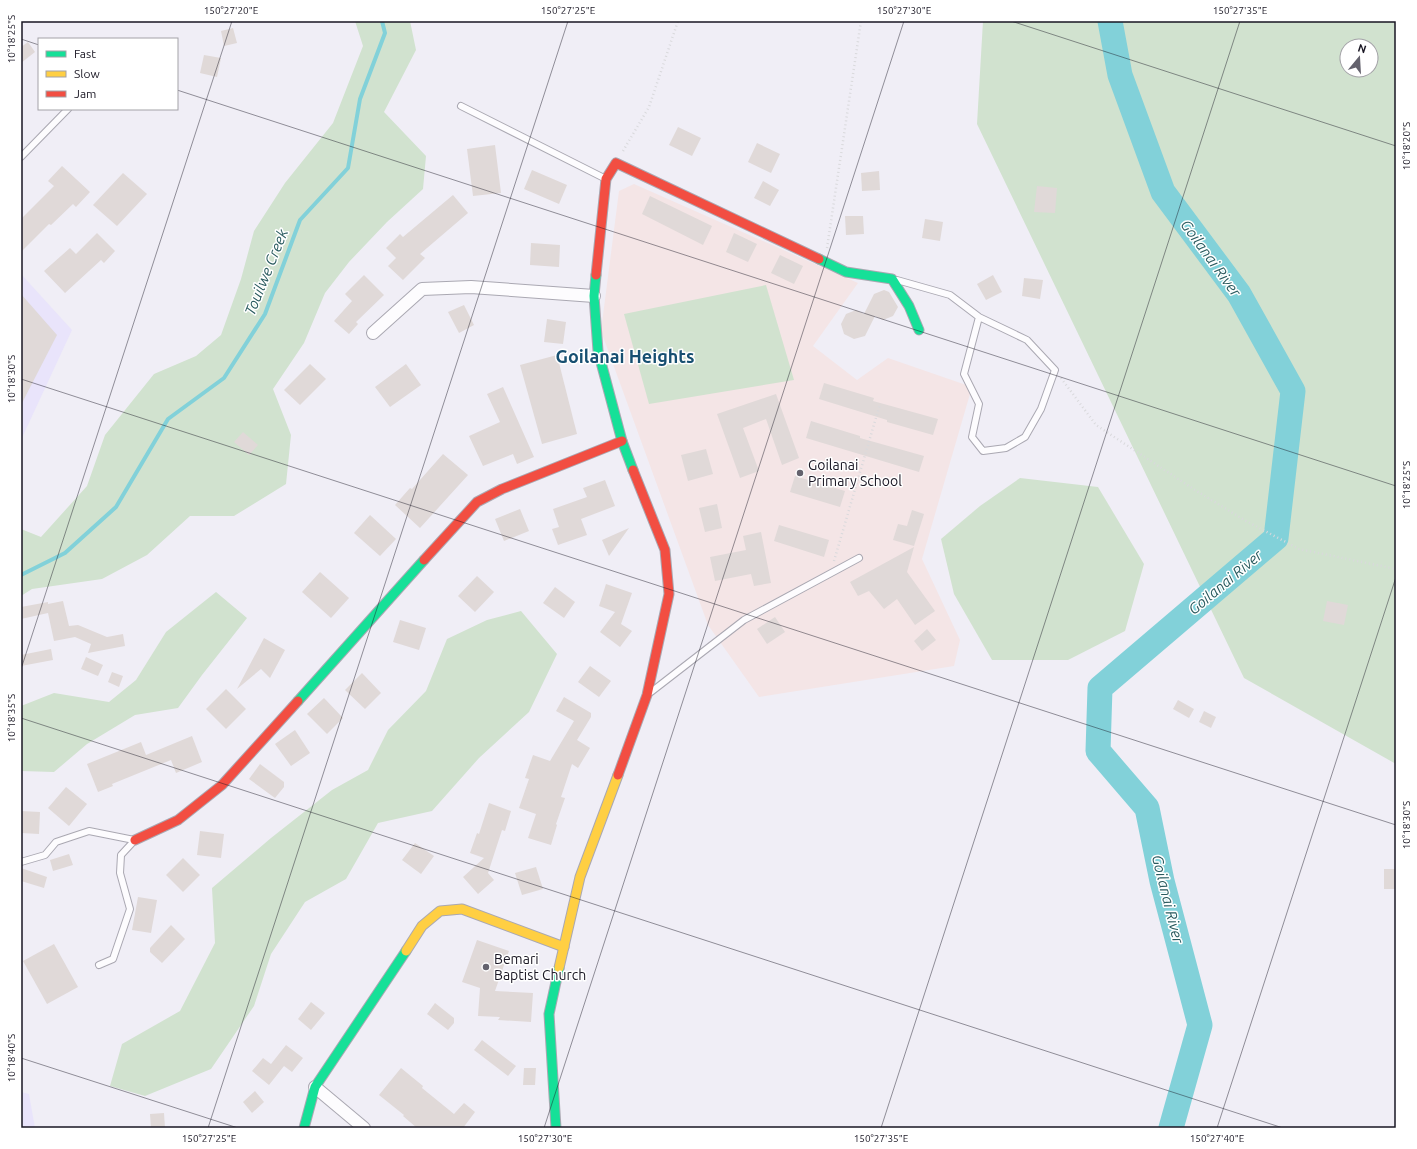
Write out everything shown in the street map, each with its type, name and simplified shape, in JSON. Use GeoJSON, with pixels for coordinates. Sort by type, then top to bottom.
{"type":"FeatureCollection","features":[{"type":"Feature","properties":{"kind":"street"},"geometry":{"type":"LineString","coordinates":[[556,1128],[549,1014],[580,877],[647,695],[668,594],[664,550],[622,441],[598,351],[594,296],[606,178],[616,163],[846,272],[892,279],[909,306],[919,330]]}},
{"type":"Feature","properties":{"kind":"street"},"geometry":{"type":"LineString","coordinates":[[373,333],[422,289],[471,286],[594,296]]}},
{"type":"Feature","properties":{"kind":"street"},"geometry":{"type":"LineString","coordinates":[[135,840],[178,820],[222,785],[477,502],[502,489],[622,441]]}},
{"type":"Feature","properties":{"kind":"street"},"geometry":{"type":"LineString","coordinates":[[304,1128],[315,1087],[422,926],[440,911],[462,909],[564,948]]}},
{"type":"Feature","properties":{"kind":"street"},"geometry":{"type":"LineString","coordinates":[[315,1087],[364,1128]]}},
{"type":"Feature","properties":{"kind":"lane"},"geometry":{"type":"LineString","coordinates":[[461,106],[606,178]]}},
{"type":"Feature","properties":{"kind":"lane"},"geometry":{"type":"LineString","coordinates":[[21,157],[67,110]]}},
{"type":"Feature","properties":{"kind":"lane"},"geometry":{"type":"LineString","coordinates":[[892,279],[950,295],[979,317],[1027,340],[1055,370],[1041,409],[1025,437],[1006,448],[983,451],[972,437],[979,404],[964,374],[979,317]]}},
{"type":"Feature","properties":{"kind":"lane"},"geometry":{"type":"LineString","coordinates":[[647,695],[744,620],[860,558]]}},
{"type":"Feature","properties":{"kind":"lane"},"geometry":{"type":"LineString","coordinates":[[21,862],[45,855],[56,842],[88,831],[135,840]]}},
{"type":"Feature","properties":{"kind":"lane"},"geometry":{"type":"LineString","coordinates":[[99,965],[113,959],[130,910],[120,873],[121,855],[135,840]]}},
{"type":"Feature","properties":{"kind":"path"},"geometry":{"type":"LineString","coordinates":[[616,163],[649,107],[678,21]]}},
{"type":"Feature","properties":{"kind":"path"},"geometry":{"type":"LineString","coordinates":[[825,262],[861,21]]}},
{"type":"Feature","properties":{"kind":"path"},"geometry":{"type":"LineString","coordinates":[[1055,370],[1096,425],[1195,490],[1246,521],[1299,549],[1396,569]]}},
{"type":"Feature","properties":{"kind":"path"},"geometry":{"type":"LineString","coordinates":[[830,574],[880,404]]}},
{"type":"Feature","properties":{"kind":"shaded area","name":"Goilanai Primary School"},"geometry":{"type":"Polygon","coordinates":[[[634,184],[858,283],[813,346],[857,380],[888,358],[972,387],[922,559],[960,640],[954,666],[759,697],[708,625],[601,331],[619,191],[634,184]]]}},
{"type":"Feature","properties":{"kind":"shaded area"},"geometry":{"type":"Polygon","coordinates":[[[21,274],[72,330],[21,440],[21,274]]]}},
{"type":"Feature","properties":{"kind":"shaded area"},"geometry":{"type":"Polygon","coordinates":[[[21,1092],[29,1094],[35,1128],[21,1128],[21,1092]]]}},
{"type":"Feature","properties":{"kind":"green space"},"geometry":{"type":"Polygon","coordinates":[[[355,21],[410,21],[416,50],[384,112],[426,156],[423,189],[387,222],[349,262],[325,293],[304,343],[273,389],[291,435],[286,484],[234,516],[190,516],[147,555],[102,579],[32,589],[21,596],[21,529],[41,537],[87,486],[105,435],[154,374],[196,356],[221,335],[241,279],[254,231],[285,183],[333,123],[363,46],[355,21]]]}},
{"type":"Feature","properties":{"kind":"green space"},"geometry":{"type":"Polygon","coordinates":[[[983,21],[1396,21],[1396,764],[1244,678],[977,124],[983,21]]]}},
{"type":"Feature","properties":{"kind":"green space"},"geometry":{"type":"Polygon","coordinates":[[[766,285],[794,380],[649,404],[624,314],[766,285]]]}},
{"type":"Feature","properties":{"kind":"green space"},"geometry":{"type":"Polygon","coordinates":[[[1020,478],[1098,487],[1144,564],[1125,631],[1068,660],[992,660],[954,594],[941,539],[980,506],[1020,478]]]}},
{"type":"Feature","properties":{"kind":"green space"},"geometry":{"type":"Polygon","coordinates":[[[216,592],[247,618],[178,708],[135,715],[87,744],[54,772],[21,771],[21,706],[54,693],[109,702],[136,680],[166,632],[216,592]]]}},
{"type":"Feature","properties":{"kind":"green space"},"geometry":{"type":"Polygon","coordinates":[[[521,611],[557,654],[529,712],[479,758],[432,811],[378,823],[346,879],[305,902],[271,954],[254,1006],[211,1069],[145,1096],[110,1086],[122,1044],[180,1011],[215,943],[212,888],[271,838],[332,790],[368,770],[388,730],[426,691],[447,639],[487,620],[521,611]]]}},
{"type":"Feature","properties":{"kind":"building"},"geometry":{"type":"Polygon","coordinates":[[[233,28],[237,43],[224,46],[221,31],[233,28]]]}},
{"type":"Feature","properties":{"kind":"building"},"geometry":{"type":"Polygon","coordinates":[[[28,42],[35,52],[21,63],[21,47],[28,42]]]}},
{"type":"Feature","properties":{"kind":"building"},"geometry":{"type":"Polygon","coordinates":[[[204,55],[221,58],[217,77],[200,73],[204,55]]]}},
{"type":"Feature","properties":{"kind":"building"},"geometry":{"type":"Polygon","coordinates":[[[678,127],[701,138],[692,156],[669,145],[678,127]]]}},
{"type":"Feature","properties":{"kind":"building"},"geometry":{"type":"Polygon","coordinates":[[[757,143],[780,154],[771,173],[748,162],[757,143]]]}},
{"type":"Feature","properties":{"kind":"building"},"geometry":{"type":"Polygon","coordinates":[[[495,145],[501,193],[473,196],[467,149],[495,145]]]}},
{"type":"Feature","properties":{"kind":"building"},"geometry":{"type":"Polygon","coordinates":[[[62,166],[90,192],[76,207],[73,204],[51,225],[49,224],[21,252],[21,219],[54,186],[48,181],[62,166]]]}},
{"type":"Feature","properties":{"kind":"building"},"geometry":{"type":"Polygon","coordinates":[[[532,170],[567,185],[559,204],[524,189],[532,170]]]}},
{"type":"Feature","properties":{"kind":"building"},"geometry":{"type":"Polygon","coordinates":[[[879,171],[880,190],[862,191],[861,173],[879,171]]]}},
{"type":"Feature","properties":{"kind":"building"},"geometry":{"type":"Polygon","coordinates":[[[123,173],[147,194],[117,226],[93,205],[123,173]]]}},
{"type":"Feature","properties":{"kind":"building"},"geometry":{"type":"Polygon","coordinates":[[[763,181],[779,190],[770,206],[754,198],[763,181]]]}},
{"type":"Feature","properties":{"kind":"building"},"geometry":{"type":"Polygon","coordinates":[[[1037,186],[1057,188],[1055,213],[1034,212],[1037,186]]]}},
{"type":"Feature","properties":{"kind":"building"},"geometry":{"type":"Polygon","coordinates":[[[453,195],[468,213],[420,254],[425,258],[403,280],[388,266],[396,258],[386,248],[400,234],[403,237],[453,195]]]}},
{"type":"Feature","properties":{"kind":"building"},"geometry":{"type":"Polygon","coordinates":[[[650,196],[712,226],[703,245],[642,214],[650,196]]]}},
{"type":"Feature","properties":{"kind":"building"},"geometry":{"type":"Polygon","coordinates":[[[845,216],[863,216],[864,234],[846,235],[845,216]]]}},
{"type":"Feature","properties":{"kind":"building"},"geometry":{"type":"Polygon","coordinates":[[[925,219],[943,222],[940,241],[922,238],[925,219]]]}},
{"type":"Feature","properties":{"kind":"building"},"geometry":{"type":"Polygon","coordinates":[[[97,233],[115,251],[104,263],[101,260],[65,293],[44,271],[70,248],[76,254],[97,233]]]}},
{"type":"Feature","properties":{"kind":"building"},"geometry":{"type":"Polygon","coordinates":[[[734,233],[757,244],[748,262],[726,252],[734,233]]]}},
{"type":"Feature","properties":{"kind":"building"},"geometry":{"type":"Polygon","coordinates":[[[531,243],[560,245],[559,267],[530,265],[531,243]]]}},
{"type":"Feature","properties":{"kind":"building"},"geometry":{"type":"Polygon","coordinates":[[[780,255],[803,266],[794,284],[771,273],[780,255]]]}},
{"type":"Feature","properties":{"kind":"building"},"geometry":{"type":"Polygon","coordinates":[[[364,275],[384,295],[356,322],[358,324],[349,334],[334,321],[352,301],[345,294],[364,275]]]}},
{"type":"Feature","properties":{"kind":"building"},"geometry":{"type":"Polygon","coordinates":[[[993,275],[1002,292],[986,300],[977,284],[993,275]]]}},
{"type":"Feature","properties":{"kind":"building"},"geometry":{"type":"Polygon","coordinates":[[[1024,278],[1043,280],[1040,299],[1022,296],[1024,278]]]}},
{"type":"Feature","properties":{"kind":"building"},"geometry":{"type":"Polygon","coordinates":[[[884,290],[889,292],[898,307],[893,316],[883,320],[875,316],[865,336],[854,339],[844,334],[841,324],[846,314],[856,310],[864,314],[874,294],[884,290]]]}},
{"type":"Feature","properties":{"kind":"building"},"geometry":{"type":"Polygon","coordinates":[[[21,294],[57,335],[21,405],[21,294]]]}},
{"type":"Feature","properties":{"kind":"building"},"geometry":{"type":"Polygon","coordinates":[[[464,305],[474,325],[459,333],[448,312],[464,305]]]}},
{"type":"Feature","properties":{"kind":"building"},"geometry":{"type":"Polygon","coordinates":[[[547,319],[566,322],[563,344],[544,342],[547,319]]]}},
{"type":"Feature","properties":{"kind":"building"},"geometry":{"type":"Polygon","coordinates":[[[557,355],[577,434],[542,444],[520,365],[557,355]]]}},
{"type":"Feature","properties":{"kind":"building"},"geometry":{"type":"Polygon","coordinates":[[[310,364],[326,379],[300,405],[284,390],[310,364]]]}},
{"type":"Feature","properties":{"kind":"building"},"geometry":{"type":"Polygon","coordinates":[[[406,364],[421,385],[390,407],[375,387],[406,364]]]}},
{"type":"Feature","properties":{"kind":"building"},"geometry":{"type":"Polygon","coordinates":[[[824,383],[874,398],[873,401],[938,419],[933,435],[887,422],[887,420],[819,399],[824,383]]]}},
{"type":"Feature","properties":{"kind":"building"},"geometry":{"type":"Polygon","coordinates":[[[503,387],[534,457],[517,464],[513,454],[483,466],[469,436],[500,422],[487,394],[503,387]]]}},
{"type":"Feature","properties":{"kind":"building"},"geometry":{"type":"Polygon","coordinates":[[[776,394],[799,458],[782,465],[766,419],[743,428],[759,471],[740,478],[717,414],[776,394]]]}},
{"type":"Feature","properties":{"kind":"building"},"geometry":{"type":"Polygon","coordinates":[[[811,421],[860,436],[860,438],[924,456],[919,472],[806,438],[811,421]]]}},
{"type":"Feature","properties":{"kind":"building"},"geometry":{"type":"Polygon","coordinates":[[[243,432],[258,445],[249,455],[234,442],[243,432]]]}},
{"type":"Feature","properties":{"kind":"building"},"geometry":{"type":"Polygon","coordinates":[[[706,449],[713,474],[688,481],[681,455],[706,449]]]}},
{"type":"Feature","properties":{"kind":"building"},"geometry":{"type":"Polygon","coordinates":[[[443,454],[468,475],[420,528],[395,505],[410,488],[412,489],[443,454]]]}},
{"type":"Feature","properties":{"kind":"building"},"geometry":{"type":"Polygon","coordinates":[[[795,476],[845,491],[840,507],[790,492],[795,476]]]}},
{"type":"Feature","properties":{"kind":"building"},"geometry":{"type":"Polygon","coordinates":[[[605,480],[615,506],[581,519],[587,535],[558,545],[552,529],[559,527],[553,509],[587,497],[583,488],[605,480]]]}},
{"type":"Feature","properties":{"kind":"building"},"geometry":{"type":"Polygon","coordinates":[[[717,504],[722,528],[705,532],[699,508],[717,504]]]}},
{"type":"Feature","properties":{"kind":"building"},"geometry":{"type":"Polygon","coordinates":[[[520,509],[529,531],[504,541],[495,519],[520,509]]]}},
{"type":"Feature","properties":{"kind":"building"},"geometry":{"type":"Polygon","coordinates":[[[912,510],[924,514],[914,546],[893,540],[898,524],[907,526],[912,510]]]}},
{"type":"Feature","properties":{"kind":"building"},"geometry":{"type":"Polygon","coordinates":[[[370,515],[396,539],[380,556],[354,533],[370,515]]]}},
{"type":"Feature","properties":{"kind":"building"},"geometry":{"type":"Polygon","coordinates":[[[779,525],[829,540],[824,557],[774,541],[779,525]]]}},
{"type":"Feature","properties":{"kind":"building"},"geometry":{"type":"Polygon","coordinates":[[[629,528],[609,556],[602,540],[629,528]]]}},
{"type":"Feature","properties":{"kind":"building"},"geometry":{"type":"Polygon","coordinates":[[[761,532],[771,583],[754,586],[751,574],[715,581],[710,557],[746,550],[743,536],[761,532]]]}},
{"type":"Feature","properties":{"kind":"building"},"geometry":{"type":"Polygon","coordinates":[[[914,547],[907,572],[935,611],[915,625],[897,599],[884,609],[869,591],[858,596],[850,582],[914,547]]]}},
{"type":"Feature","properties":{"kind":"building"},"geometry":{"type":"Polygon","coordinates":[[[320,572],[349,598],[331,618],[302,592],[320,572]]]}},
{"type":"Feature","properties":{"kind":"building"},"geometry":{"type":"Polygon","coordinates":[[[477,576],[494,592],[475,612],[458,596],[477,576]]]}},
{"type":"Feature","properties":{"kind":"building"},"geometry":{"type":"Polygon","coordinates":[[[606,584],[632,593],[621,624],[632,631],[620,647],[600,632],[615,612],[599,606],[606,584]]]}},
{"type":"Feature","properties":{"kind":"building"},"geometry":{"type":"Polygon","coordinates":[[[555,587],[575,602],[564,618],[543,603],[555,587]]]}},
{"type":"Feature","properties":{"kind":"building"},"geometry":{"type":"Polygon","coordinates":[[[63,601],[69,626],[78,625],[107,637],[123,634],[125,646],[88,653],[91,644],[75,637],[54,641],[48,613],[21,619],[21,607],[63,601]]]}},
{"type":"Feature","properties":{"kind":"building"},"geometry":{"type":"Polygon","coordinates":[[[1327,601],[1348,605],[1344,625],[1323,621],[1327,601]]]}},
{"type":"Feature","properties":{"kind":"building"},"geometry":{"type":"Polygon","coordinates":[[[775,617],[785,632],[767,644],[757,629],[775,617]]]}},
{"type":"Feature","properties":{"kind":"building"},"geometry":{"type":"Polygon","coordinates":[[[400,620],[426,628],[419,650],[393,642],[400,620]]]}},
{"type":"Feature","properties":{"kind":"building"},"geometry":{"type":"Polygon","coordinates":[[[927,629],[936,640],[922,651],[914,641],[927,629]]]}},
{"type":"Feature","properties":{"kind":"building"},"geometry":{"type":"Polygon","coordinates":[[[264,638],[285,650],[270,678],[261,669],[237,689],[264,638]]]}},
{"type":"Feature","properties":{"kind":"building"},"geometry":{"type":"Polygon","coordinates":[[[51,649],[53,660],[21,666],[21,655],[51,649]]]}},
{"type":"Feature","properties":{"kind":"building"},"geometry":{"type":"Polygon","coordinates":[[[86,657],[103,665],[98,676],[81,669],[86,657]]]}},
{"type":"Feature","properties":{"kind":"building"},"geometry":{"type":"Polygon","coordinates":[[[590,666],[611,681],[599,697],[578,682],[590,666]]]}},
{"type":"Feature","properties":{"kind":"building"},"geometry":{"type":"Polygon","coordinates":[[[112,672],[123,676],[119,687],[108,682],[112,672]]]}},
{"type":"Feature","properties":{"kind":"building"},"geometry":{"type":"Polygon","coordinates":[[[362,673],[381,693],[365,709],[345,690],[362,673]]]}},
{"type":"Feature","properties":{"kind":"building"},"geometry":{"type":"Polygon","coordinates":[[[226,689],[246,709],[226,729],[206,709],[226,689]]]}},
{"type":"Feature","properties":{"kind":"building"},"geometry":{"type":"Polygon","coordinates":[[[564,697],[591,713],[591,717],[577,740],[590,748],[578,768],[572,764],[561,797],[565,798],[556,824],[557,825],[551,845],[528,838],[536,814],[519,808],[529,779],[525,778],[533,755],[550,761],[574,721],[556,711],[564,697]]]}},
{"type":"Feature","properties":{"kind":"building"},"geometry":{"type":"Polygon","coordinates":[[[324,698],[343,718],[327,734],[307,714],[324,698]]]}},
{"type":"Feature","properties":{"kind":"building"},"geometry":{"type":"Polygon","coordinates":[[[1178,700],[1194,709],[1189,718],[1173,709],[1178,700]]]}},
{"type":"Feature","properties":{"kind":"building"},"geometry":{"type":"Polygon","coordinates":[[[1204,711],[1216,717],[1211,728],[1199,722],[1204,711]]]}},
{"type":"Feature","properties":{"kind":"building"},"geometry":{"type":"Polygon","coordinates":[[[295,730],[310,753],[291,766],[275,744],[295,730]]]}},
{"type":"Feature","properties":{"kind":"building"},"geometry":{"type":"Polygon","coordinates":[[[192,736],[202,762],[176,773],[171,760],[112,784],[113,786],[98,792],[87,764],[141,742],[146,755],[192,736]]]}},
{"type":"Feature","properties":{"kind":"building"},"geometry":{"type":"Polygon","coordinates":[[[260,764],[284,782],[284,787],[275,798],[249,779],[260,764]]]}},
{"type":"Feature","properties":{"kind":"building"},"geometry":{"type":"Polygon","coordinates":[[[66,787],[87,804],[69,826],[48,808],[66,787]]]}},
{"type":"Feature","properties":{"kind":"building"},"geometry":{"type":"Polygon","coordinates":[[[489,803],[511,811],[505,831],[502,830],[488,873],[494,880],[478,894],[463,877],[484,858],[470,853],[477,833],[479,834],[489,803]]]}},
{"type":"Feature","properties":{"kind":"building"},"geometry":{"type":"Polygon","coordinates":[[[21,811],[40,812],[39,834],[21,833],[21,811]]]}},
{"type":"Feature","properties":{"kind":"building"},"geometry":{"type":"Polygon","coordinates":[[[200,831],[224,834],[221,858],[197,855],[200,831]]]}},
{"type":"Feature","properties":{"kind":"building"},"geometry":{"type":"Polygon","coordinates":[[[415,843],[434,856],[421,874],[402,860],[415,843]]]}},
{"type":"Feature","properties":{"kind":"building"},"geometry":{"type":"Polygon","coordinates":[[[69,854],[73,865],[53,871],[50,860],[69,854]]]}},
{"type":"Feature","properties":{"kind":"building"},"geometry":{"type":"Polygon","coordinates":[[[183,858],[200,875],[183,892],[166,875],[183,858]]]}},
{"type":"Feature","properties":{"kind":"building"},"geometry":{"type":"Polygon","coordinates":[[[536,867],[543,889],[522,895],[515,873],[536,867]]]}},
{"type":"Feature","properties":{"kind":"building"},"geometry":{"type":"Polygon","coordinates":[[[21,868],[47,877],[44,888],[21,881],[21,868]]]}},
{"type":"Feature","properties":{"kind":"building"},"geometry":{"type":"Polygon","coordinates":[[[1384,869],[1396,869],[1396,889],[1384,889],[1384,869]]]}},
{"type":"Feature","properties":{"kind":"building"},"geometry":{"type":"Polygon","coordinates":[[[138,897],[157,900],[151,933],[132,930],[138,897]]]}},
{"type":"Feature","properties":{"kind":"building"},"geometry":{"type":"Polygon","coordinates":[[[171,925],[185,939],[162,963],[150,952],[150,948],[171,925]]]}},
{"type":"Feature","properties":{"kind":"building"},"geometry":{"type":"Polygon","coordinates":[[[477,940],[509,951],[495,991],[533,993],[531,1022],[498,1020],[500,1017],[478,1016],[480,988],[462,982],[477,940]]]}},
{"type":"Feature","properties":{"kind":"building"},"geometry":{"type":"Polygon","coordinates":[[[54,944],[78,987],[47,1004],[23,961],[54,944]]]}},
{"type":"Feature","properties":{"kind":"building"},"geometry":{"type":"Polygon","coordinates":[[[311,1002],[325,1013],[311,1030],[298,1019],[311,1002]]]}},
{"type":"Feature","properties":{"kind":"building"},"geometry":{"type":"Polygon","coordinates":[[[435,1003],[454,1018],[454,1023],[448,1030],[427,1014],[435,1003]]]}},
{"type":"Feature","properties":{"kind":"building"},"geometry":{"type":"Polygon","coordinates":[[[482,1040],[516,1066],[508,1076],[474,1050],[482,1040]]]}},
{"type":"Feature","properties":{"kind":"building"},"geometry":{"type":"Polygon","coordinates":[[[286,1045],[303,1058],[292,1072],[284,1066],[269,1085],[252,1071],[263,1058],[271,1064],[286,1045]]]}},
{"type":"Feature","properties":{"kind":"building"},"geometry":{"type":"Polygon","coordinates":[[[401,1068],[423,1086],[422,1088],[454,1114],[464,1103],[475,1112],[463,1128],[417,1128],[403,1116],[404,1115],[379,1095],[401,1068]]]}},
{"type":"Feature","properties":{"kind":"building"},"geometry":{"type":"Polygon","coordinates":[[[524,1068],[536,1068],[535,1085],[523,1085],[524,1068]]]}},
{"type":"Feature","properties":{"kind":"building"},"geometry":{"type":"Polygon","coordinates":[[[255,1091],[264,1102],[252,1113],[243,1102],[255,1091]]]}},
{"type":"Feature","properties":{"kind":"building"},"geometry":{"type":"Polygon","coordinates":[[[164,1113],[165,1128],[151,1128],[150,1114],[164,1113]]]}},
{"type":"Feature","properties":{"kind":"waterway","name":"Touilwe Creek"},"geometry":{"type":"LineString","coordinates":[[21,575],[65,553],[116,507],[168,419],[224,378],[265,314],[300,220],[348,168],[360,99],[385,33],[382,21]]}},
{"type":"Feature","properties":{"kind":"waterway","name":"Goilanai River"},"geometry":{"type":"LineString","coordinates":[[1110,21],[1120,75],[1163,192],[1239,294],[1293,391],[1276,538],[1100,688],[1098,751],[1147,808],[1162,881],[1200,1025],[1171,1128]]}},
{"type":"Feature","properties":{"kind":"traffic: fast"},"geometry":{"type":"LineString","coordinates":[[819,259],[846,272],[892,279],[909,306],[919,330]]}},
{"type":"Feature","properties":{"kind":"traffic: fast"},"geometry":{"type":"LineString","coordinates":[[596,275],[594,296],[598,351],[622,441],[633,470]]}},
{"type":"Feature","properties":{"kind":"traffic: fast"},"geometry":{"type":"LineString","coordinates":[[298,701],[424,560]]}},
{"type":"Feature","properties":{"kind":"traffic: fast"},"geometry":{"type":"LineString","coordinates":[[304,1128],[315,1087],[406,951]]}},
{"type":"Feature","properties":{"kind":"traffic: fast"},"geometry":{"type":"LineString","coordinates":[[556,1128],[549,1014],[559,968]]}},
{"type":"Feature","properties":{"kind":"traffic: slow"},"geometry":{"type":"LineString","coordinates":[[559,968],[580,877],[618,775]]}},
{"type":"Feature","properties":{"kind":"traffic: slow"},"geometry":{"type":"LineString","coordinates":[[406,951],[422,926],[440,911],[462,909],[564,947]]}},
{"type":"Feature","properties":{"kind":"traffic: jam"},"geometry":{"type":"LineString","coordinates":[[596,275],[606,179],[616,163],[819,259]]}},
{"type":"Feature","properties":{"kind":"traffic: jam"},"geometry":{"type":"LineString","coordinates":[[424,560],[477,502],[502,489],[622,441]]}},
{"type":"Feature","properties":{"kind":"traffic: jam"},"geometry":{"type":"LineString","coordinates":[[618,775],[647,695],[669,594],[665,550],[633,470]]}},
{"type":"Feature","properties":{"kind":"traffic: jam"},"geometry":{"type":"LineString","coordinates":[[135,840],[178,820],[222,785],[298,701]]}},
{"type":"Feature","properties":{"kind":"place","name":"Goilanai Primary School"},"geometry":{"type":"Point","coordinates":[800,473]}},
{"type":"Feature","properties":{"kind":"place","name":"Bemari Baptist Church"},"geometry":{"type":"Point","coordinates":[486,967]}},
{"type":"Feature","properties":{"kind":"district","name":"Goilanai Heights"},"geometry":{"type":"Point","coordinates":[625,356]}}]}
